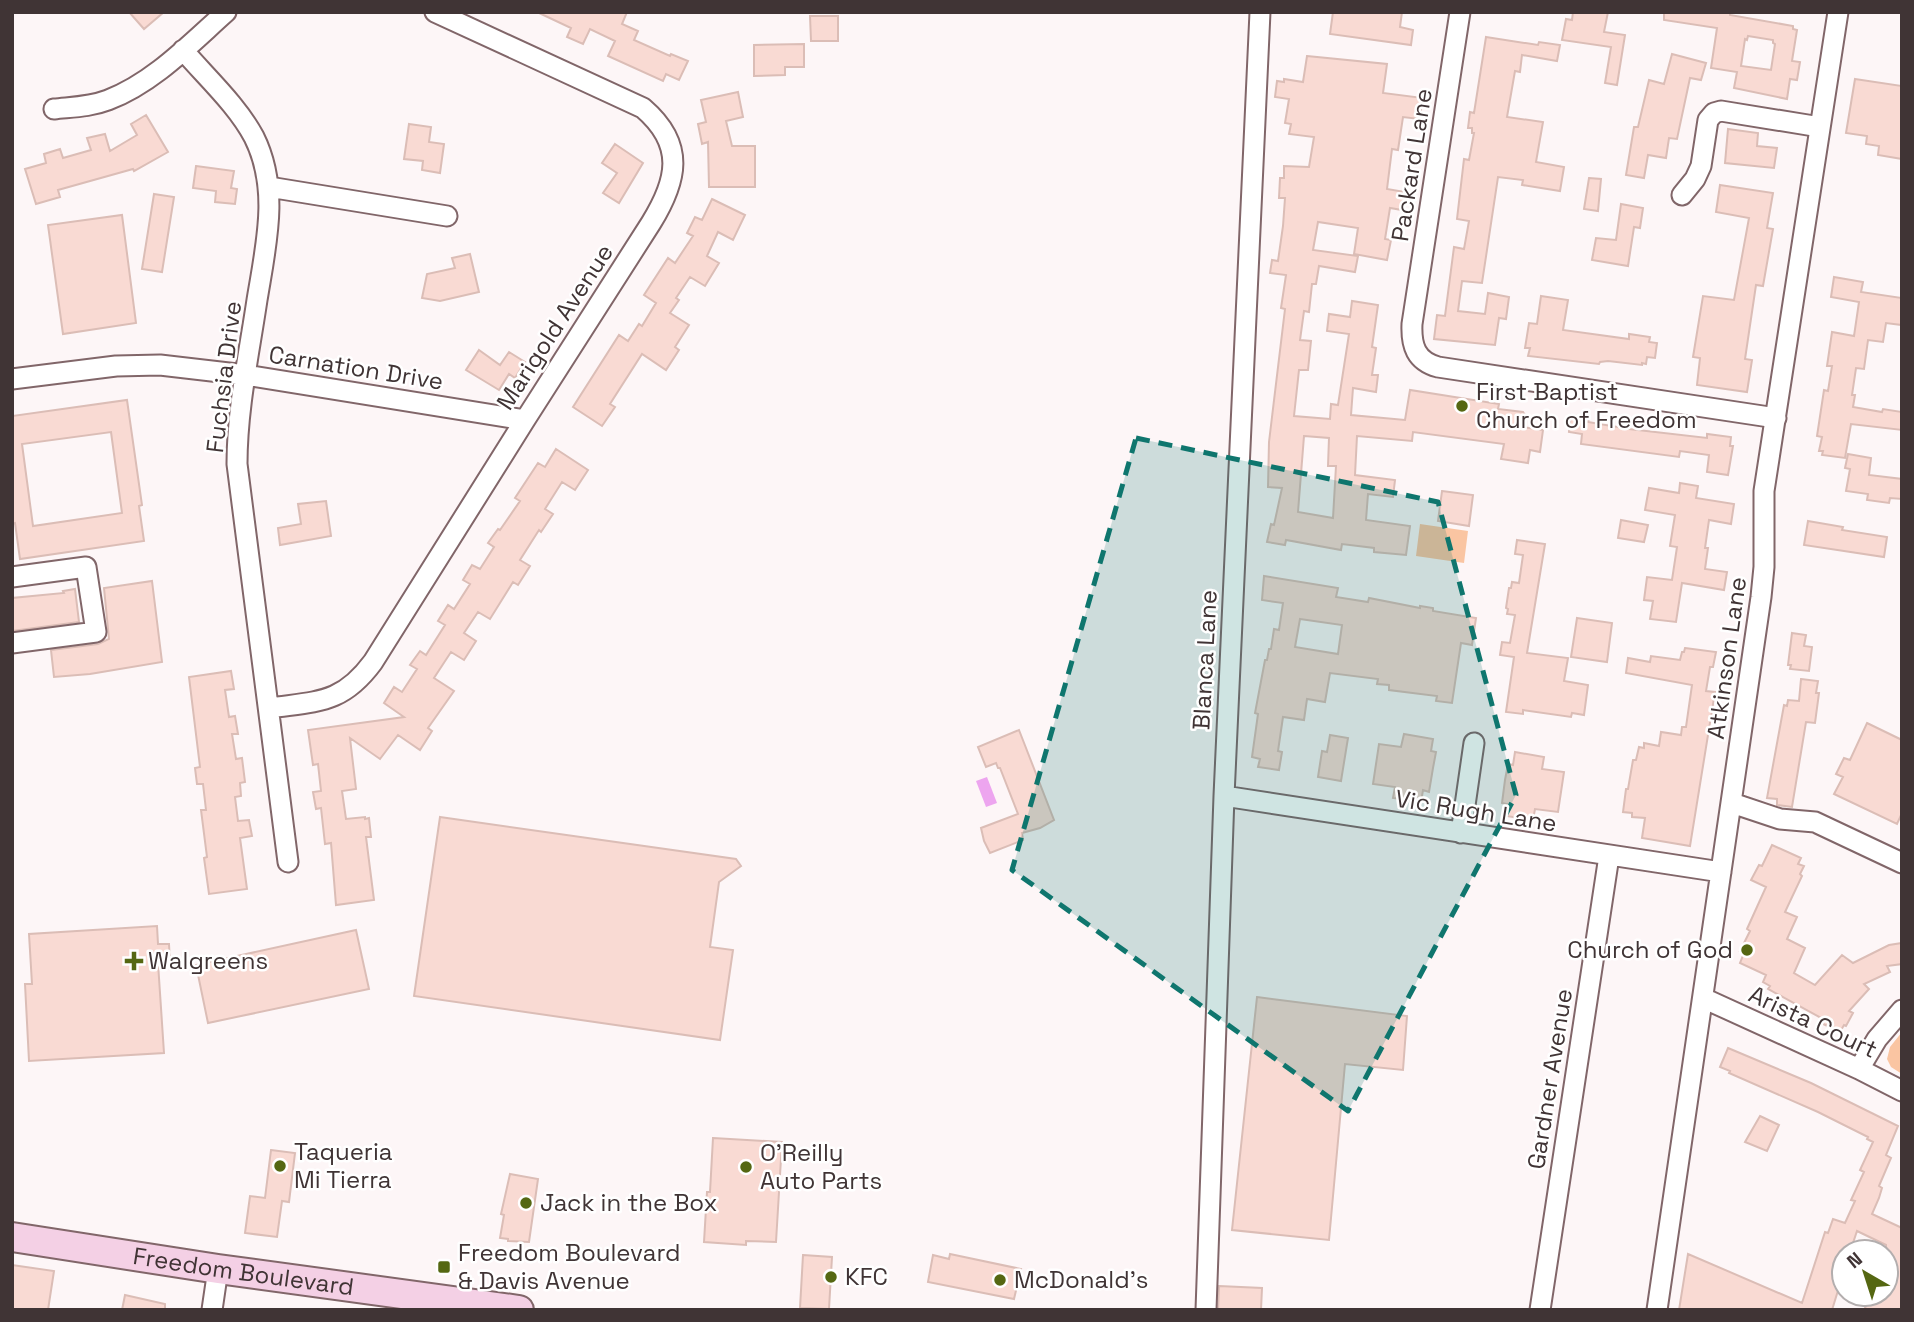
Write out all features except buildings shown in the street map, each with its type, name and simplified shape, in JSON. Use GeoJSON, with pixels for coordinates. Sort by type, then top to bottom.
{"type":"FeatureCollection","features":[{"type":"Feature","properties":{"kind":"main road","name":"Freedom Boulevard"},"geometry":{"type":"LineString","coordinates":[[12,1237],[218,1269],[519,1310]]}},
{"type":"Feature","properties":{"kind":"street"},"geometry":{"type":"LineString","coordinates":[[54,109],[93,105],[122,94],[152,76],[226,12]]}},
{"type":"Feature","properties":{"kind":"street","name":"Marigold Avenue"},"geometry":{"type":"LineString","coordinates":[[270,708],[328,699],[341,694],[361,678],[381,651],[525,419],[661,208],[672,182],[672,156],[663,131],[656,118],[643,108],[435,12]]}},
{"type":"Feature","properties":{"kind":"street","name":"Blanca Lane"},"geometry":{"type":"LineString","coordinates":[[1206,1310],[1224,796],[1260,12]]}},
{"type":"Feature","properties":{"kind":"street","name":"Packard Lane"},"geometry":{"type":"LineString","coordinates":[[1460,12],[1412,324],[1417,353],[1425,362],[1438,367],[1776,418]]}},
{"type":"Feature","properties":{"kind":"street","name":"Atkinson Lane"},"geometry":{"type":"LineString","coordinates":[[1657,1310],[1761,597],[1764,567],[1764,491],[1838,12]]}},
{"type":"Feature","properties":{"kind":"street","name":"Fuchsia Drive"},"geometry":{"type":"LineString","coordinates":[[183,50],[247,125],[261,155],[269,187],[270,220],[246,375],[237,464],[288,862]]}},
{"type":"Feature","properties":{"kind":"street"},"geometry":{"type":"LineString","coordinates":[[1682,195],[1699,173],[1708,120],[1714,113],[1721,111],[1820,127]]}},
{"type":"Feature","properties":{"kind":"street"},"geometry":{"type":"LineString","coordinates":[[269,187],[447,216]]}},
{"type":"Feature","properties":{"kind":"street","name":"Carnation Drive"},"geometry":{"type":"LineString","coordinates":[[12,379],[137,365],[170,366],[246,375],[525,419]]}},
{"type":"Feature","properties":{"kind":"street"},"geometry":{"type":"LineString","coordinates":[[12,577],[86,567],[96,632],[12,643]]}},
{"type":"Feature","properties":{"kind":"street"},"geometry":{"type":"LineString","coordinates":[[1461,833],[1474,743]]}},
{"type":"Feature","properties":{"kind":"street","name":"Vic Rugh Lane"},"geometry":{"type":"LineString","coordinates":[[1224,796],[1721,872]]}},
{"type":"Feature","properties":{"kind":"street"},"geometry":{"type":"LineString","coordinates":[[1732,803],[1780,819],[1815,822],[1902,863]]}},
{"type":"Feature","properties":{"kind":"street","name":"Gardner Avenue"},"geometry":{"type":"LineString","coordinates":[[1540,1310],[1609,856]]}},
{"type":"Feature","properties":{"kind":"street","name":"Arista Court"},"geometry":{"type":"LineString","coordinates":[[1703,998],[1902,1091]]}},
{"type":"Feature","properties":{"kind":"street"},"geometry":{"type":"LineString","coordinates":[[1859,1069],[1877,1039],[1902,1010]]}},
{"type":"Feature","properties":{"kind":"street"},"geometry":{"type":"LineString","coordinates":[[212,1310],[218,1269]]}},
{"type":"Feature","properties":{"kind":"highlighted area"},"geometry":{"type":"Polygon","coordinates":[[[1136,438],[1438,502],[1516,795],[1348,1111],[1012,870],[1136,438]]]}},
{"type":"Feature","properties":{"kind":"shaded area"},"geometry":{"type":"Polygon","coordinates":[[[1420,524],[1468,531],[1464,563],[1416,556],[1420,524]]]}},
{"type":"Feature","properties":{"kind":"shaded area"},"geometry":{"type":"Polygon","coordinates":[[[987,777],[997,803],[986,807],[976,781],[987,777]]]}},
{"type":"Feature","properties":{"kind":"shaded area"},"geometry":{"type":"Polygon","coordinates":[[[1902,1032],[1902,1074],[1891,1067],[1887,1059],[1890,1047],[1902,1032]]]}},
{"type":"Feature","properties":{"kind":"place","name":"First Baptist Church of Freedom"},"geometry":{"type":"Point","coordinates":[1462,406]}},
{"type":"Feature","properties":{"kind":"place","name":"Church of God"},"geometry":{"type":"Point","coordinates":[1747,950]}},
{"type":"Feature","properties":{"kind":"place","name":"Walgreens"},"geometry":{"type":"Point","coordinates":[134,961]}},
{"type":"Feature","properties":{"kind":"place","name":"Taqueria Mi Tierra"},"geometry":{"type":"Point","coordinates":[280,1166]}},
{"type":"Feature","properties":{"kind":"place","name":"O'Reilly Auto Parts"},"geometry":{"type":"Point","coordinates":[746,1167]}},
{"type":"Feature","properties":{"kind":"place","name":"Jack in the Box"},"geometry":{"type":"Point","coordinates":[526,1203]}},
{"type":"Feature","properties":{"kind":"place","name":"Freedom Boulevard & Davis Avenue"},"geometry":{"type":"Point","coordinates":[444,1267]}},
{"type":"Feature","properties":{"kind":"place","name":"KFC"},"geometry":{"type":"Point","coordinates":[831,1277]}},
{"type":"Feature","properties":{"kind":"place","name":"McDonald's"},"geometry":{"type":"Point","coordinates":[1000,1280]}}]}
